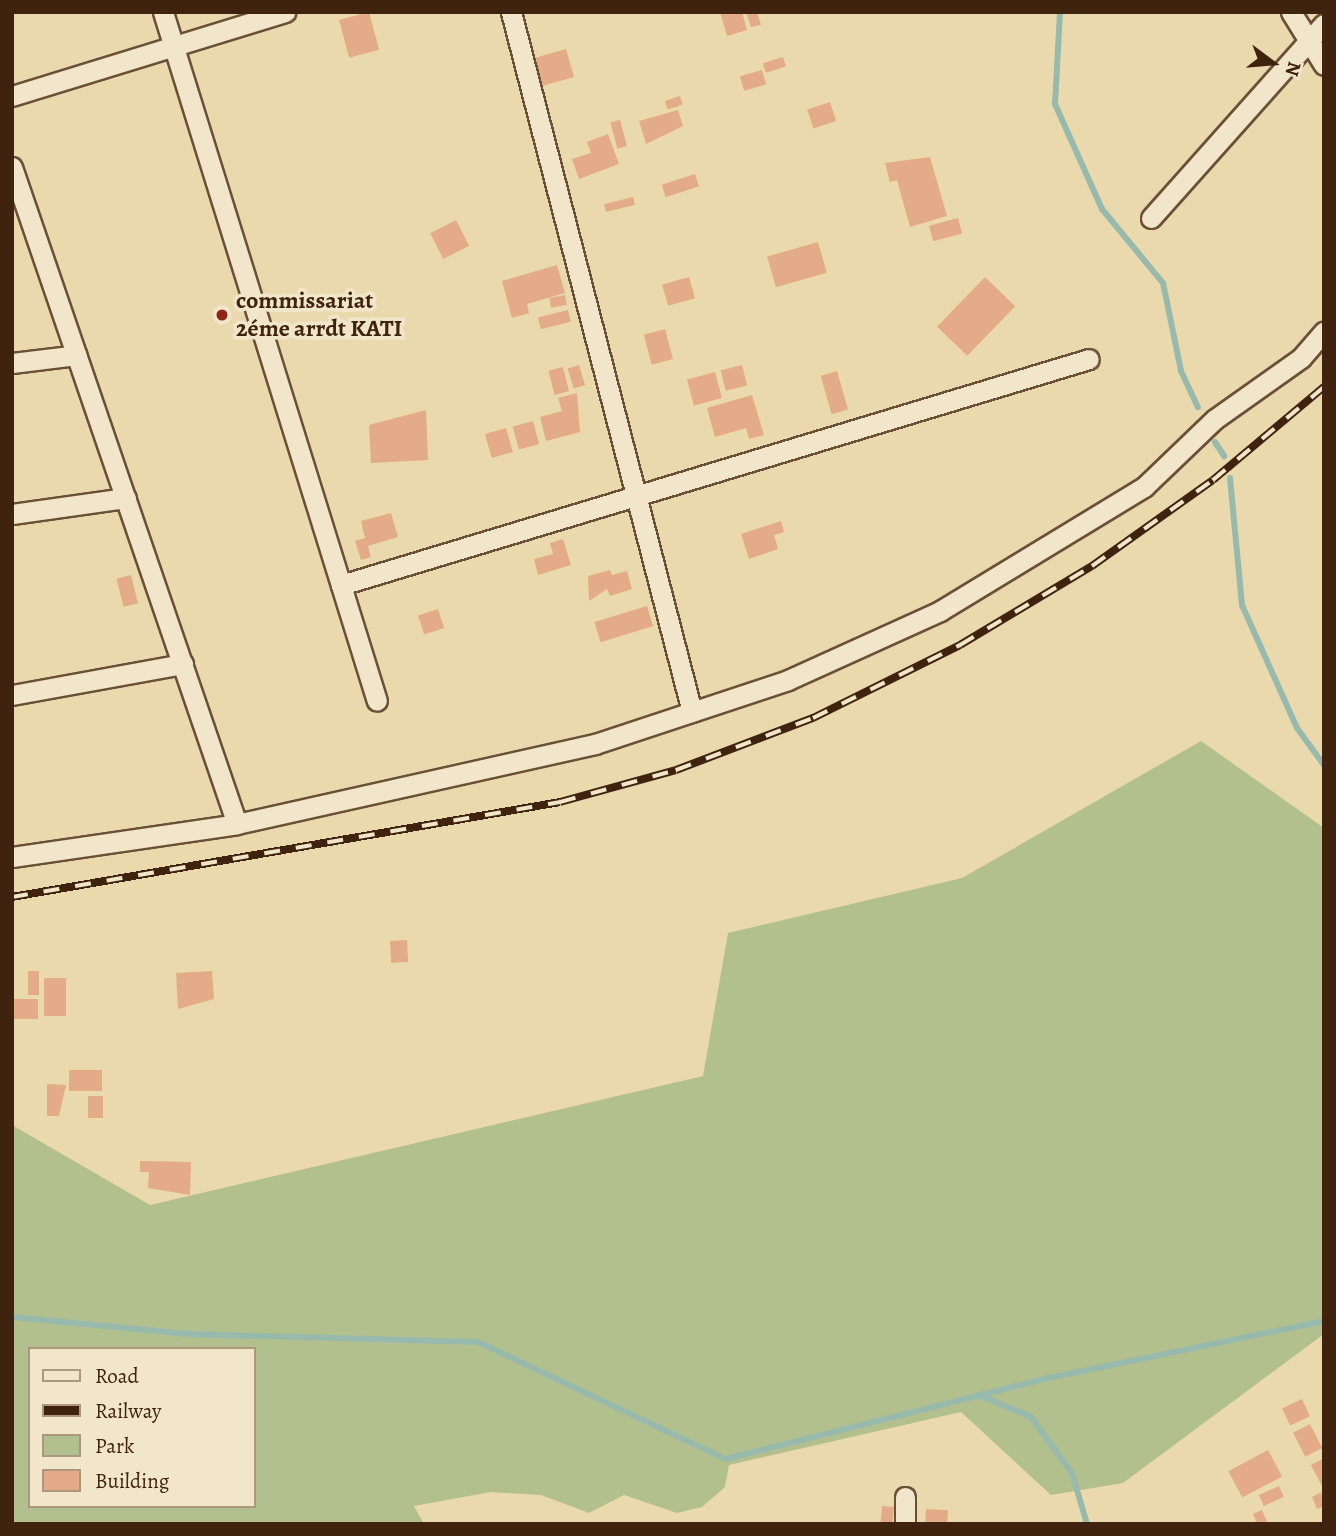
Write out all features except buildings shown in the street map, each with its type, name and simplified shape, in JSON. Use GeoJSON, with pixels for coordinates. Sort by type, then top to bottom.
{"type":"FeatureCollection","features":[{"type":"Feature","properties":{"kind":"street"},"geometry":{"type":"LineString","coordinates":[[163,12],[171,47],[377,701]]}},
{"type":"Feature","properties":{"kind":"street"},"geometry":{"type":"LineString","coordinates":[[12,96],[285,12]]}},
{"type":"Feature","properties":{"kind":"street"},"geometry":{"type":"LineString","coordinates":[[511,12],[692,712]]}},
{"type":"Feature","properties":{"kind":"street"},"geometry":{"type":"LineString","coordinates":[[1291,12],[1324,65]]}},
{"type":"Feature","properties":{"kind":"street"},"geometry":{"type":"LineString","coordinates":[[1151,218],[1324,24]]}},
{"type":"Feature","properties":{"kind":"street"},"geometry":{"type":"LineString","coordinates":[[12,167],[237,824]]}},
{"type":"Feature","properties":{"kind":"street"},"geometry":{"type":"LineString","coordinates":[[12,857],[237,824],[595,744],[788,680],[940,611],[1144,487],[1215,419],[1301,358],[1324,332]]}},
{"type":"Feature","properties":{"kind":"street"},"geometry":{"type":"LineString","coordinates":[[12,363],[76,355]]}},
{"type":"Feature","properties":{"kind":"street"},"geometry":{"type":"LineString","coordinates":[[341,585],[1088,359]]}},
{"type":"Feature","properties":{"kind":"street"},"geometry":{"type":"LineString","coordinates":[[12,514],[126,498]]}},
{"type":"Feature","properties":{"kind":"street"},"geometry":{"type":"LineString","coordinates":[[12,695],[183,664]]}},
{"type":"Feature","properties":{"kind":"street"},"geometry":{"type":"LineString","coordinates":[[905,1497],[905,1524]]}},
{"type":"Feature","properties":{"kind":"green space"},"geometry":{"type":"Polygon","coordinates":[[[1201,741],[1324,828],[1324,1334],[1123,1483],[1051,1495],[961,1412],[729,1465],[725,1487],[702,1507],[677,1513],[624,1495],[589,1513],[541,1495],[491,1492],[414,1506],[424,1524],[12,1524],[12,1125],[150,1205],[703,1076],[728,933],[962,878],[1201,741]]]}},
{"type":"Feature","properties":{"kind":"waterway"},"geometry":{"type":"LineString","coordinates":[[1060,12],[1055,104],[1102,209],[1163,283],[1181,371],[1198,407]]}},
{"type":"Feature","properties":{"kind":"waterway"},"geometry":{"type":"LineString","coordinates":[[1215,442],[1224,456]]}},
{"type":"Feature","properties":{"kind":"waterway"},"geometry":{"type":"LineString","coordinates":[[1230,478],[1242,605],[1297,728],[1324,765]]}},
{"type":"Feature","properties":{"kind":"waterway"},"geometry":{"type":"LineString","coordinates":[[12,1317],[188,1334],[478,1342],[726,1459],[1044,1379],[1324,1321]]}},
{"type":"Feature","properties":{"kind":"waterway"},"geometry":{"type":"LineString","coordinates":[[978,1395],[1031,1417],[1072,1473],[1087,1524]]}},
{"type":"Feature","properties":{"kind":"railway"},"geometry":{"type":"LineString","coordinates":[[12,897],[560,802],[676,770],[813,718],[960,645],[1092,566],[1213,480],[1324,387]]}},
{"type":"Feature","properties":{"kind":"place","name":"commissariat 2éme arrdt KATI"},"geometry":{"type":"Point","coordinates":[222,315]}}]}
